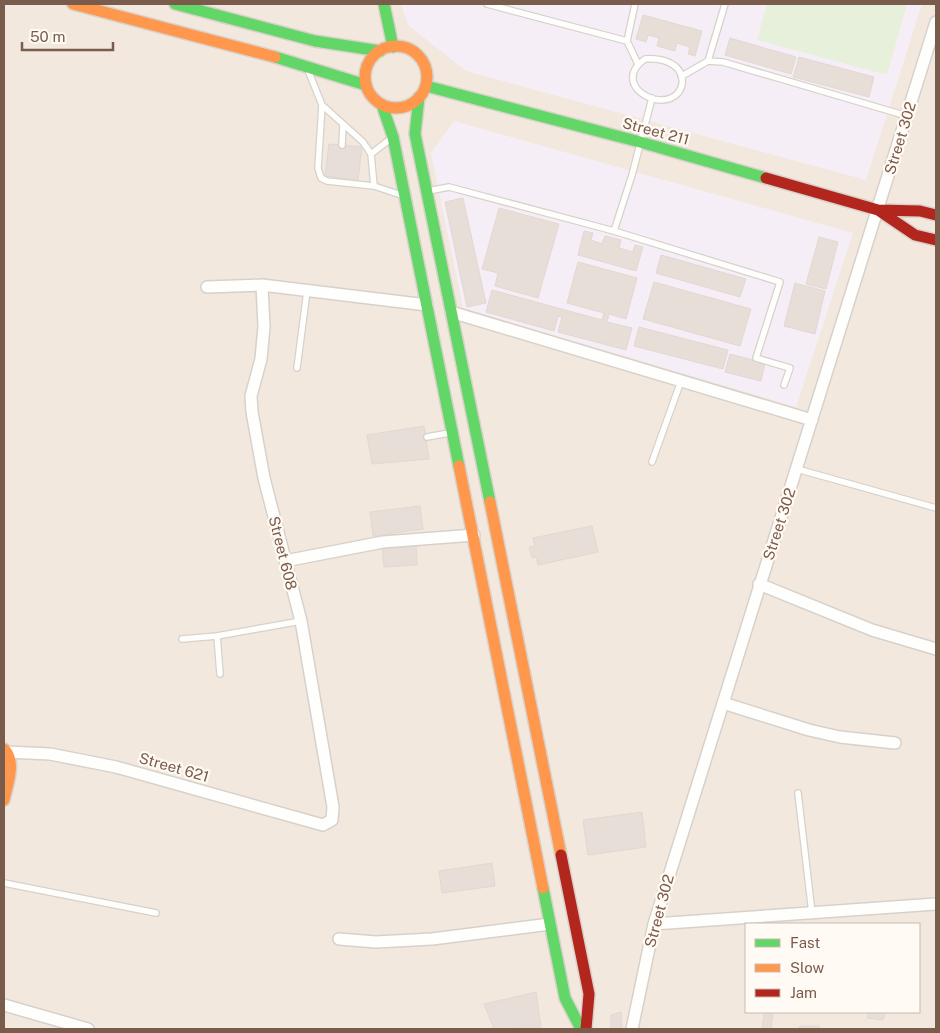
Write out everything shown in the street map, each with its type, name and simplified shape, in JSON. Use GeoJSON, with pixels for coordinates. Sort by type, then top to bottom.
{"type":"FeatureCollection","features":[{"type":"Feature","properties":{"kind":"main road"},"geometry":{"type":"LineString","coordinates":[[73,4],[307,66],[366,85]]}},
{"type":"Feature","properties":{"kind":"main road"},"geometry":{"type":"LineString","coordinates":[[175,4],[210,8],[315,41],[380,51]]}},
{"type":"Feature","properties":{"kind":"main road"},"geometry":{"type":"LineString","coordinates":[[384,4],[393,47]]}},
{"type":"Feature","properties":{"kind":"main road"},"geometry":{"type":"LineString","coordinates":[[393,47],[410,50],[422,61],[427,77],[426,86],[419,97],[406,106],[390,107],[382,104],[375,100],[366,85],[366,70],[374,56],[380,51],[393,47]]}},
{"type":"Feature","properties":{"kind":"main road","name":"Street 211"},"geometry":{"type":"LineString","coordinates":[[426,86],[640,142],[878,210],[920,211],[936,215]]}},
{"type":"Feature","properties":{"kind":"main road"},"geometry":{"type":"LineString","coordinates":[[419,97],[415,134],[589,994],[586,1029]]}},
{"type":"Feature","properties":{"kind":"main road"},"geometry":{"type":"LineString","coordinates":[[382,104],[393,137],[565,998],[581,1029]]}},
{"type":"Feature","properties":{"kind":"main road","name":"Street 211"},"geometry":{"type":"LineString","coordinates":[[878,210],[915,235],[936,240]]}},
{"type":"Feature","properties":{"kind":"main road"},"geometry":{"type":"LineString","coordinates":[[4,800],[11,768],[6,750]]}},
{"type":"Feature","properties":{"kind":"street","name":"Street 302"},"geometry":{"type":"LineString","coordinates":[[632,1029],[654,924],[936,22]]}},
{"type":"Feature","properties":{"kind":"street"},"geometry":{"type":"LineString","coordinates":[[206,287],[262,285],[427,305]]}},
{"type":"Feature","properties":{"kind":"street","name":"Street 608"},"geometry":{"type":"LineString","coordinates":[[262,285],[264,327],[261,359],[251,396],[252,412],[264,478],[301,621],[333,807],[332,820]]}},
{"type":"Feature","properties":{"kind":"street"},"geometry":{"type":"LineString","coordinates":[[451,312],[812,420]]}},
{"type":"Feature","properties":{"kind":"street"},"geometry":{"type":"LineString","coordinates":[[285,561],[383,542],[474,535]]}},
{"type":"Feature","properties":{"kind":"street"},"geometry":{"type":"LineString","coordinates":[[759,584],[872,630],[936,649]]}},
{"type":"Feature","properties":{"kind":"street"},"geometry":{"type":"LineString","coordinates":[[723,703],[809,730],[840,737],[895,743]]}},
{"type":"Feature","properties":{"kind":"street","name":"Street 621"},"geometry":{"type":"LineString","coordinates":[[6,750],[50,754],[116,767],[323,825],[332,820]]}},
{"type":"Feature","properties":{"kind":"street"},"geometry":{"type":"LineString","coordinates":[[654,924],[936,904]]}},
{"type":"Feature","properties":{"kind":"street"},"geometry":{"type":"LineString","coordinates":[[339,939],[376,942],[432,938],[550,924]]}},
{"type":"Feature","properties":{"kind":"street"},"geometry":{"type":"LineString","coordinates":[[4,1005],[88,1029]]}},
{"type":"Feature","properties":{"kind":"lane"},"geometry":{"type":"LineString","coordinates":[[487,4],[626,41]]}},
{"type":"Feature","properties":{"kind":"lane"},"geometry":{"type":"LineString","coordinates":[[635,4],[626,41],[638,64]]}},
{"type":"Feature","properties":{"kind":"lane"},"geometry":{"type":"LineString","coordinates":[[708,61],[725,4]]}},
{"type":"Feature","properties":{"kind":"lane"},"geometry":{"type":"LineString","coordinates":[[646,59],[672,63],[678,68],[682,76],[681,89],[677,94],[665,100],[652,98],[640,93],[633,82],[634,70],[638,64],[646,59]]}},
{"type":"Feature","properties":{"kind":"lane"},"geometry":{"type":"LineString","coordinates":[[682,76],[708,61],[723,62],[907,116]]}},
{"type":"Feature","properties":{"kind":"lane"},"geometry":{"type":"LineString","coordinates":[[307,66],[322,104],[363,142],[371,154],[374,186]]}},
{"type":"Feature","properties":{"kind":"lane"},"geometry":{"type":"LineString","coordinates":[[614,231],[632,175],[652,98]]}},
{"type":"Feature","properties":{"kind":"lane"},"geometry":{"type":"LineString","coordinates":[[322,104],[318,168],[321,178],[327,181],[340,180],[374,186],[405,197]]}},
{"type":"Feature","properties":{"kind":"lane"},"geometry":{"type":"LineString","coordinates":[[342,145],[343,124]]}},
{"type":"Feature","properties":{"kind":"lane"},"geometry":{"type":"LineString","coordinates":[[371,154],[393,137]]}},
{"type":"Feature","properties":{"kind":"lane"},"geometry":{"type":"LineString","coordinates":[[426,192],[449,187],[614,231],[780,282],[756,358],[790,368],[784,385]]}},
{"type":"Feature","properties":{"kind":"lane"},"geometry":{"type":"LineString","coordinates":[[297,368],[308,291]]}},
{"type":"Feature","properties":{"kind":"lane"},"geometry":{"type":"LineString","coordinates":[[652,462],[681,381]]}},
{"type":"Feature","properties":{"kind":"lane"},"geometry":{"type":"LineString","coordinates":[[428,437],[453,433]]}},
{"type":"Feature","properties":{"kind":"lane"},"geometry":{"type":"LineString","coordinates":[[797,469],[936,508]]}},
{"type":"Feature","properties":{"kind":"lane"},"geometry":{"type":"LineString","coordinates":[[182,639],[217,636],[301,621]]}},
{"type":"Feature","properties":{"kind":"lane"},"geometry":{"type":"LineString","coordinates":[[217,636],[220,674]]}},
{"type":"Feature","properties":{"kind":"lane"},"geometry":{"type":"LineString","coordinates":[[798,792],[812,913]]}},
{"type":"Feature","properties":{"kind":"lane"},"geometry":{"type":"LineString","coordinates":[[4,883],[156,913]]}},
{"type":"Feature","properties":{"kind":"shaded area"},"geometry":{"type":"Polygon","coordinates":[[[4,4],[936,4],[936,1029],[4,1029],[4,4]]]}},
{"type":"Feature","properties":{"kind":"shaded area"},"geometry":{"type":"Polygon","coordinates":[[[401,4],[922,4],[866,180],[466,71],[408,25],[401,4]]]}},
{"type":"Feature","properties":{"kind":"shaded area"},"geometry":{"type":"Polygon","coordinates":[[[454,121],[853,233],[796,407],[463,308],[431,153],[454,121]]]}},
{"type":"Feature","properties":{"kind":"green space"},"geometry":{"type":"Polygon","coordinates":[[[767,4],[907,4],[887,75],[757,40],[767,4]]]}},
{"type":"Feature","properties":{"kind":"building"},"geometry":{"type":"Polygon","coordinates":[[[643,15],[702,31],[695,56],[688,54],[690,47],[677,43],[675,51],[657,46],[659,38],[648,35],[646,42],[636,39],[643,15]]]}},
{"type":"Feature","properties":{"kind":"building"},"geometry":{"type":"Polygon","coordinates":[[[730,38],[796,57],[791,74],[725,55],[730,38]]]}},
{"type":"Feature","properties":{"kind":"building"},"geometry":{"type":"Polygon","coordinates":[[[799,57],[874,77],[869,97],[793,77],[799,57]]]}},
{"type":"Feature","properties":{"kind":"building"},"geometry":{"type":"Polygon","coordinates":[[[329,144],[362,147],[358,180],[325,176],[329,144]]]}},
{"type":"Feature","properties":{"kind":"building"},"geometry":{"type":"Polygon","coordinates":[[[463,198],[486,303],[467,307],[445,202],[463,198]]]}},
{"type":"Feature","properties":{"kind":"building"},"geometry":{"type":"Polygon","coordinates":[[[499,208],[559,224],[538,298],[495,286],[498,273],[482,269],[499,208]]]}},
{"type":"Feature","properties":{"kind":"building"},"geometry":{"type":"Polygon","coordinates":[[[584,231],[593,233],[591,240],[602,244],[605,236],[621,240],[619,248],[633,252],[635,245],[643,247],[636,271],[578,255],[584,231]]]}},
{"type":"Feature","properties":{"kind":"building"},"geometry":{"type":"Polygon","coordinates":[[[819,237],[838,242],[826,289],[806,284],[819,237]]]}},
{"type":"Feature","properties":{"kind":"building"},"geometry":{"type":"Polygon","coordinates":[[[661,255],[746,279],[740,297],[656,273],[661,255]]]}},
{"type":"Feature","properties":{"kind":"building"},"geometry":{"type":"Polygon","coordinates":[[[578,262],[637,278],[626,319],[609,314],[607,322],[632,328],[626,350],[558,332],[562,317],[558,316],[554,331],[486,312],[492,290],[602,320],[604,313],[567,303],[578,262]]]}},
{"type":"Feature","properties":{"kind":"building"},"geometry":{"type":"Polygon","coordinates":[[[654,282],[751,309],[740,346],[643,319],[654,282]]]}},
{"type":"Feature","properties":{"kind":"building"},"geometry":{"type":"Polygon","coordinates":[[[795,283],[825,291],[815,334],[784,326],[795,283]]]}},
{"type":"Feature","properties":{"kind":"building"},"geometry":{"type":"Polygon","coordinates":[[[639,327],[728,350],[723,369],[634,346],[639,327]]]}},
{"type":"Feature","properties":{"kind":"building"},"geometry":{"type":"Polygon","coordinates":[[[730,354],[765,363],[761,381],[725,372],[730,354]]]}},
{"type":"Feature","properties":{"kind":"building"},"geometry":{"type":"Polygon","coordinates":[[[424,426],[429,459],[372,464],[367,435],[424,426]]]}},
{"type":"Feature","properties":{"kind":"building"},"geometry":{"type":"Polygon","coordinates":[[[420,506],[423,529],[373,536],[370,512],[420,506]]]}},
{"type":"Feature","properties":{"kind":"building"},"geometry":{"type":"Polygon","coordinates":[[[592,526],[598,552],[538,565],[536,557],[532,558],[529,547],[535,546],[533,538],[592,526]]]}},
{"type":"Feature","properties":{"kind":"building"},"geometry":{"type":"Polygon","coordinates":[[[382,544],[416,544],[417,565],[384,567],[382,544]]]}},
{"type":"Feature","properties":{"kind":"building"},"geometry":{"type":"Polygon","coordinates":[[[642,812],[646,847],[588,855],[583,820],[642,812]]]}},
{"type":"Feature","properties":{"kind":"building"},"geometry":{"type":"Polygon","coordinates":[[[492,863],[495,886],[442,893],[439,871],[492,863]]]}},
{"type":"Feature","properties":{"kind":"building"},"geometry":{"type":"Polygon","coordinates":[[[536,992],[541,1028],[494,1029],[484,1004],[536,992]]]}},
{"type":"Feature","properties":{"kind":"building"},"geometry":{"type":"Polygon","coordinates":[[[621,1012],[622,1029],[611,1029],[611,1015],[621,1012]]]}},
{"type":"Feature","properties":{"kind":"building"},"geometry":{"type":"Polygon","coordinates":[[[869,1013],[886,1013],[883,1020],[867,1018],[869,1013]]]}},
{"type":"Feature","properties":{"kind":"building"},"geometry":{"type":"Polygon","coordinates":[[[764,1014],[773,1014],[771,1029],[762,1029],[764,1014]]]}},
{"type":"Feature","properties":{"kind":"building"},"geometry":{"type":"Polygon","coordinates":[[[800,1026],[819,1026],[819,1029],[799,1029],[800,1026]]]}},
{"type":"Feature","properties":{"kind":"traffic: fast"},"geometry":{"type":"LineString","coordinates":[[175,4],[315,41],[380,51]]}},
{"type":"Feature","properties":{"kind":"traffic: fast"},"geometry":{"type":"LineString","coordinates":[[384,4],[393,47]]}},
{"type":"Feature","properties":{"kind":"traffic: fast"},"geometry":{"type":"LineString","coordinates":[[275,57],[366,85]]}},
{"type":"Feature","properties":{"kind":"traffic: fast"},"geometry":{"type":"LineString","coordinates":[[426,86],[640,142],[766,178]]}},
{"type":"Feature","properties":{"kind":"traffic: fast"},"geometry":{"type":"LineString","coordinates":[[419,97],[415,134],[490,502]]}},
{"type":"Feature","properties":{"kind":"traffic: fast"},"geometry":{"type":"LineString","coordinates":[[382,105],[393,137],[459,466]]}},
{"type":"Feature","properties":{"kind":"traffic: fast"},"geometry":{"type":"LineString","coordinates":[[543,888],[565,998],[581,1029]]}},
{"type":"Feature","properties":{"kind":"traffic: slow"},"geometry":{"type":"LineString","coordinates":[[73,4],[275,57]]}},
{"type":"Feature","properties":{"kind":"traffic: slow"},"geometry":{"type":"LineString","coordinates":[[396,46],[408,49],[418,55],[424,65],[427,77],[424,89],[418,99],[408,105],[396,108],[384,105],[374,99],[368,89],[365,77],[368,65],[374,55],[384,49],[396,46]]}},
{"type":"Feature","properties":{"kind":"traffic: slow"},"geometry":{"type":"LineString","coordinates":[[459,466],[543,888]]}},
{"type":"Feature","properties":{"kind":"traffic: slow"},"geometry":{"type":"LineString","coordinates":[[490,502],[561,855]]}},
{"type":"Feature","properties":{"kind":"traffic: slow"},"geometry":{"type":"LineString","coordinates":[[4,749],[8,754],[11,767],[4,800]]}},
{"type":"Feature","properties":{"kind":"traffic: jam"},"geometry":{"type":"LineString","coordinates":[[766,178],[878,210],[920,211],[936,215]]}},
{"type":"Feature","properties":{"kind":"traffic: jam"},"geometry":{"type":"LineString","coordinates":[[878,210],[915,235],[936,240]]}},
{"type":"Feature","properties":{"kind":"traffic: jam"},"geometry":{"type":"LineString","coordinates":[[561,855],[589,994],[586,1029]]}}]}
